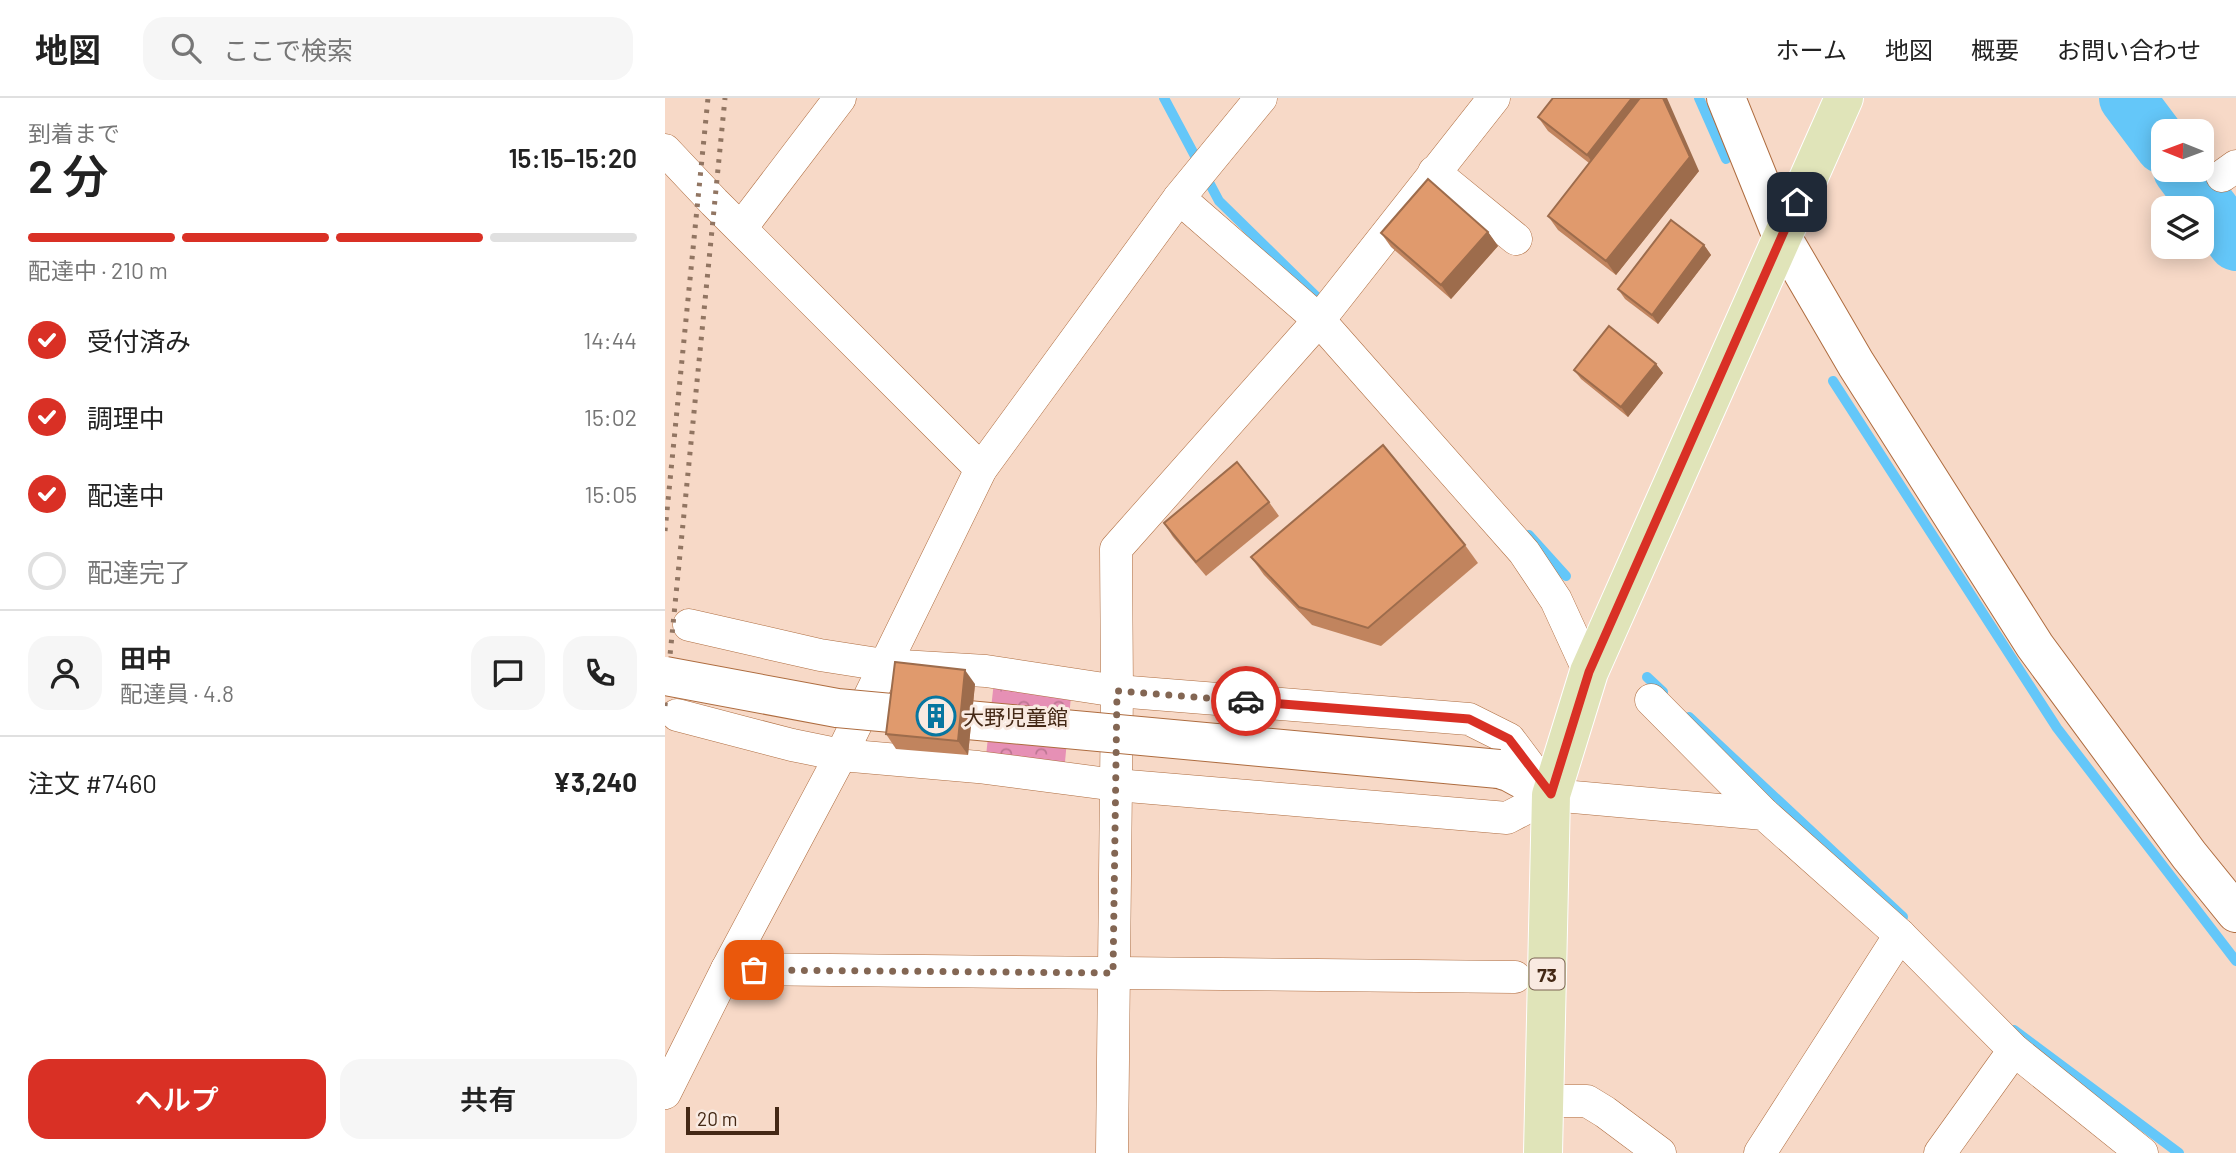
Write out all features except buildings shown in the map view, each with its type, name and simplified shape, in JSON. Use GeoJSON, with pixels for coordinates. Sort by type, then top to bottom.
{"type":"FeatureCollection","features":[{"type":"Feature","properties":{"kind":"main road","name":"73"},"geometry":{"type":"LineString","coordinates":[[1543,1153],[1551,794],[1589,672],[1844,98]]}},
{"type":"Feature","properties":{"kind":"street"},"geometry":{"type":"LineString","coordinates":[[741,229],[840,98]]}},
{"type":"Feature","properties":{"kind":"street"},"geometry":{"type":"LineString","coordinates":[[665,1093],[841,755],[981,468],[1179,198],[1261,98]]}},
{"type":"Feature","properties":{"kind":"street"},"geometry":{"type":"LineString","coordinates":[[1112,1153],[1117,785],[1115,550],[1319,320],[1494,98]]}},
{"type":"Feature","properties":{"kind":"street"},"geometry":{"type":"LineString","coordinates":[[1726,98],[1782,237],[1856,364],[2035,646],[2189,855],[2236,913]]}},
{"type":"Feature","properties":{"kind":"street"},"geometry":{"type":"LineString","coordinates":[[665,150],[981,468]]}},
{"type":"Feature","properties":{"kind":"street"},"geometry":{"type":"LineString","coordinates":[[1433,172],[1516,239]]}},
{"type":"Feature","properties":{"kind":"street"},"geometry":{"type":"LineString","coordinates":[[1179,198],[1319,320],[1524,552],[1556,600],[1589,672]]}},
{"type":"Feature","properties":{"kind":"street"},"geometry":{"type":"LineString","coordinates":[[689,625],[820,655],[884,665],[986,671],[1117,691],[1469,719],[1509,739],[1551,794]]}},
{"type":"Feature","properties":{"kind":"street"},"geometry":{"type":"LineString","coordinates":[[665,676],[837,708],[1499,769],[1551,794],[1764,814]]}},
{"type":"Feature","properties":{"kind":"street"},"geometry":{"type":"LineString","coordinates":[[1651,700],[1764,814],[1900,935],[2014,1050],[2142,1153]]}},
{"type":"Feature","properties":{"kind":"street"},"geometry":{"type":"LineString","coordinates":[[677,716],[841,755],[978,767],[1117,785],[1507,818],[1551,794]]}},
{"type":"Feature","properties":{"kind":"street"},"geometry":{"type":"LineString","coordinates":[[1760,1153],[1900,935]]}},
{"type":"Feature","properties":{"kind":"street"},"geometry":{"type":"LineString","coordinates":[[727,970],[1515,978]]}},
{"type":"Feature","properties":{"kind":"street"},"geometry":{"type":"LineString","coordinates":[[1940,1153],[2014,1050]]}},
{"type":"Feature","properties":{"kind":"street"},"geometry":{"type":"LineString","coordinates":[[1544,1101],[1587,1101],[1660,1153]]}},
{"type":"Feature","properties":{"kind":"green space"},"geometry":{"type":"Polygon","coordinates":[[[994,681],[1072,685],[1065,762],[986,756],[994,681]]]}},
{"type":"Feature","properties":{"kind":"waterway"},"geometry":{"type":"LineString","coordinates":[[1164,98],[1219,201],[1324,304]]}},
{"type":"Feature","properties":{"kind":"waterway"},"geometry":{"type":"LineString","coordinates":[[1699,98],[1726,159]]}},
{"type":"Feature","properties":{"kind":"waterway"},"geometry":{"type":"LineString","coordinates":[[2127,98],[2151,130]]}},
{"type":"Feature","properties":{"kind":"waterway"},"geometry":{"type":"LineString","coordinates":[[2190,182],[2236,243]]}},
{"type":"Feature","properties":{"kind":"waterway"},"geometry":{"type":"LineString","coordinates":[[1833,381],[2057,728],[2236,961]]}},
{"type":"Feature","properties":{"kind":"waterway"},"geometry":{"type":"LineString","coordinates":[[1529,535],[1566,576]]}},
{"type":"Feature","properties":{"kind":"waterway"},"geometry":{"type":"LineString","coordinates":[[1647,677],[1663,692]]}},
{"type":"Feature","properties":{"kind":"waterway"},"geometry":{"type":"LineString","coordinates":[[1689,717],[1903,917]]}},
{"type":"Feature","properties":{"kind":"waterway"},"geometry":{"type":"LineString","coordinates":[[2014,1030],[2179,1153]]}},
{"type":"Feature","properties":{"kind":"railway"},"geometry":{"type":"LineString","coordinates":[[665,531],[708,98]]}},
{"type":"Feature","properties":{"kind":"railway"},"geometry":{"type":"LineString","coordinates":[[665,706],[725,98]]}},
{"type":"Feature","properties":{"kind":"way so far"},"geometry":{"type":"LineString","coordinates":[[754,970],[1113,973],[1117,691],[1246,701]]}},
{"type":"Feature","properties":{"kind":"place","name":"大野児童館"},"geometry":{"type":"Point","coordinates":[936,716]}},
{"type":"Feature","properties":{"kind":"route"},"geometry":{"type":"LineString","coordinates":[[1246,701],[1469,719],[1509,739],[1551,794],[1589,672],[1797,202]]}}]}
